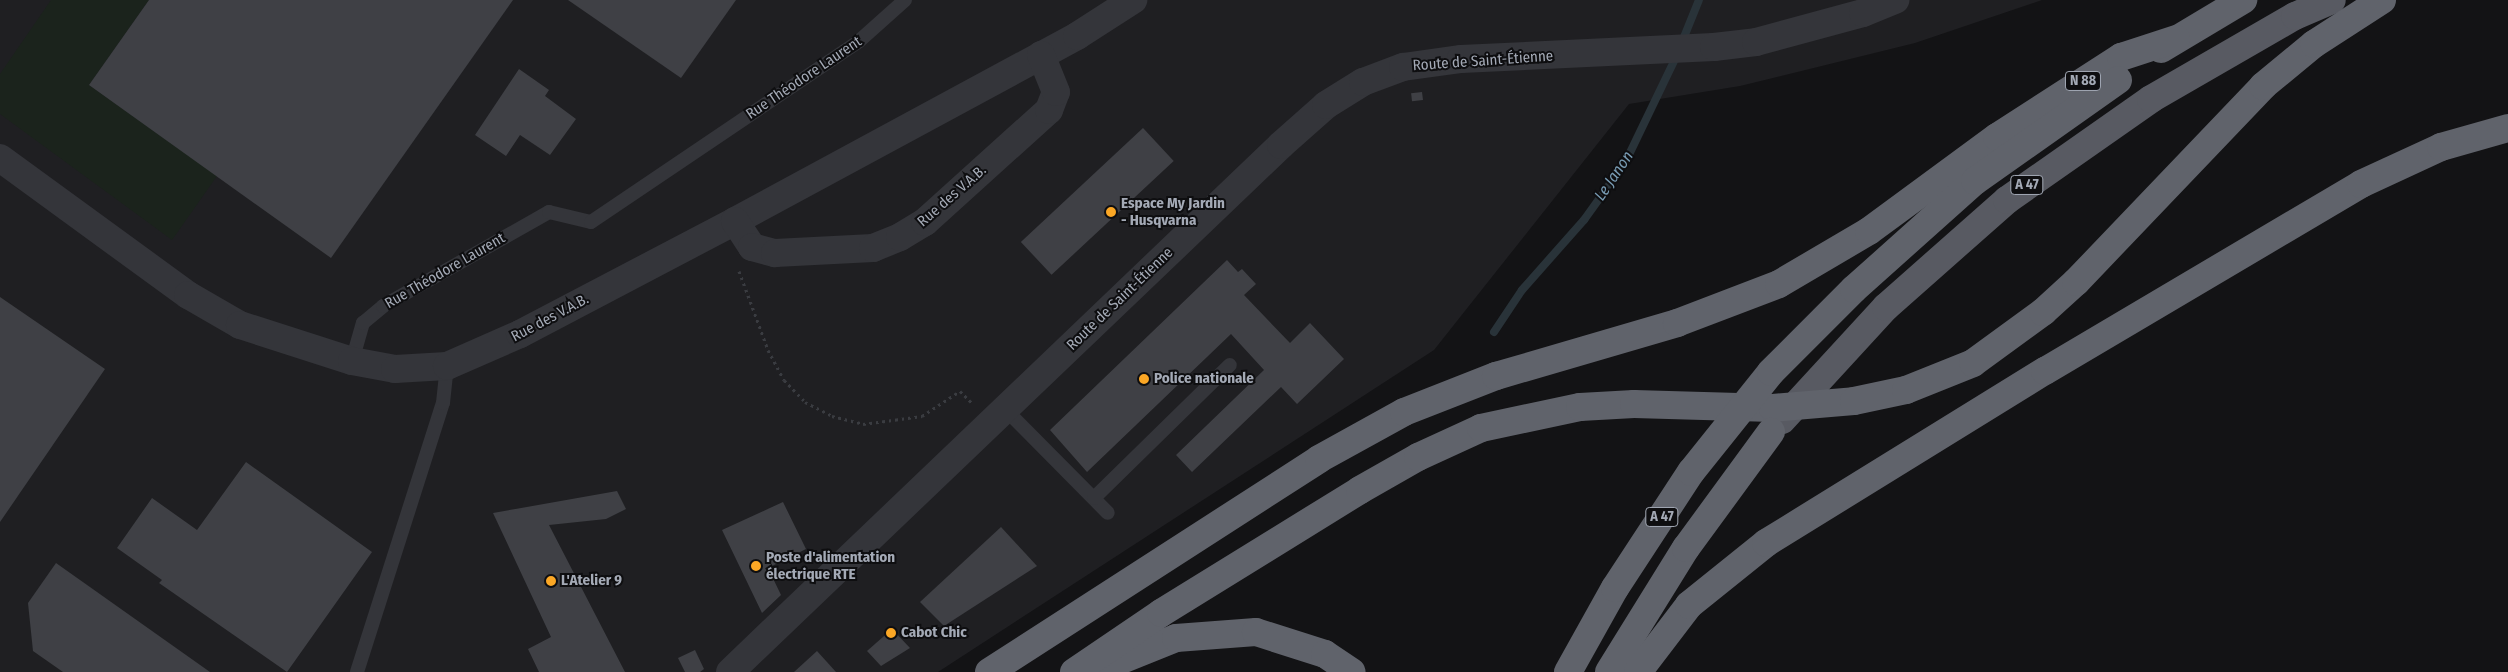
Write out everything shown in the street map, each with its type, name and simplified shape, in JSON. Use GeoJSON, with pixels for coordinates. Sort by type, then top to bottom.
{"type":"FeatureCollection","features":[{"type":"Feature","properties":{"kind":"highway","name":"N 88"},"geometry":{"type":"LineString","coordinates":[[989,672],[1319,459],[1404,412],[1496,376],[1677,323],[1779,284],[1870,231],[1997,137],[2121,57],[2176,39],[2243,0]]}},
{"type":"Feature","properties":{"kind":"highway","name":"A 47"},"geometry":{"type":"LineString","coordinates":[[1609,672],[1686,548],[1771,432],[1886,307],[1943,253],[2007,200],[2151,99],[2295,16],[2332,0]]}},
{"type":"Feature","properties":{"kind":"highway"},"geometry":{"type":"LineString","coordinates":[[1074,672],[1161,613],[1360,490],[1418,457],[1481,428],[1580,407],[1634,404],[1773,408],[1854,401],[1906,390],[1974,363],[2044,312],[2263,86],[2314,44],[2382,0]]}},
{"type":"Feature","properties":{"kind":"highway","name":"A 47"},"geometry":{"type":"LineString","coordinates":[[1568,672],[1615,588],[1691,472],[1771,372],[1854,289],[1975,180],[2176,39]]}},
{"type":"Feature","properties":{"kind":"highway"},"geometry":{"type":"LineString","coordinates":[[1638,672],[1689,605],[1766,543],[2045,371],[2361,184],[2441,147],[2508,128]]}},
{"type":"Feature","properties":{"kind":"highway"},"geometry":{"type":"LineString","coordinates":[[1091,672],[1176,638],[1256,632],[1325,654],[1352,672]]}},
{"type":"Feature","properties":{"kind":"street","name":"Rue des V.A.B."},"geometry":{"type":"LineString","coordinates":[[352,361],[395,369],[446,366],[520,334],[735,221],[1041,54],[1133,0]]}},
{"type":"Feature","properties":{"kind":"street","name":"Route de Saint-Étienne"},"geometry":{"type":"LineString","coordinates":[[730,672],[992,410],[1326,105],[1363,82],[1403,67],[1461,59],[1714,48],[1756,42],[1804,31],[1895,0]]}},
{"type":"Feature","properties":{"kind":"street","name":"Rue des V.A.B."},"geometry":{"type":"LineString","coordinates":[[735,221],[752,247],[775,253],[874,248],[900,237],[925,222],[1048,110],[1056,92],[1041,54]]}},
{"type":"Feature","properties":{"kind":"street"},"geometry":{"type":"LineString","coordinates":[[0,158],[188,296],[240,325],[352,361]]}},
{"type":"Feature","properties":{"kind":"lane","name":"Rue Théodore Laurent"},"geometry":{"type":"LineString","coordinates":[[352,361],[363,323],[383,306],[549,212],[591,222],[858,42],[905,0]]}},
{"type":"Feature","properties":{"kind":"lane"},"geometry":{"type":"LineString","coordinates":[[1094,498],[1230,365]]}},
{"type":"Feature","properties":{"kind":"lane"},"geometry":{"type":"LineString","coordinates":[[357,672],[443,403],[446,366]]}},
{"type":"Feature","properties":{"kind":"lane"},"geometry":{"type":"LineString","coordinates":[[992,410],[1108,512]]}},
{"type":"Feature","properties":{"kind":"path"},"geometry":{"type":"LineString","coordinates":[[736,264],[768,350],[784,380],[805,402],[832,416],[863,424],[922,416],[960,391],[992,410]]}},
{"type":"Feature","properties":{"kind":"shaded area"},"geometry":{"type":"Polygon","coordinates":[[[0,0],[2042,0],[1915,43],[1740,86],[1629,104],[1434,350],[938,672],[0,672],[0,0]]]}},
{"type":"Feature","properties":{"kind":"shaded area"},"geometry":{"type":"Polygon","coordinates":[[[51,0],[149,0],[89,85],[217,176],[172,240],[0,114],[0,74],[51,0]]]}},
{"type":"Feature","properties":{"kind":"building"},"geometry":{"type":"Polygon","coordinates":[[[149,0],[513,0],[331,258],[89,85],[149,0]]]}},
{"type":"Feature","properties":{"kind":"building"},"geometry":{"type":"Polygon","coordinates":[[[568,0],[736,0],[681,78],[568,0]]]}},
{"type":"Feature","properties":{"kind":"building"},"geometry":{"type":"Polygon","coordinates":[[[519,69],[549,90],[545,96],[576,119],[550,155],[520,135],[506,156],[475,135],[519,69]]]}},
{"type":"Feature","properties":{"kind":"building"},"geometry":{"type":"Polygon","coordinates":[[[1422,92],[1423,100],[1412,101],[1411,93],[1422,92]]]}},
{"type":"Feature","properties":{"kind":"building"},"geometry":{"type":"Polygon","coordinates":[[[1143,128],[1174,161],[1052,275],[1021,242],[1143,128]]]}},
{"type":"Feature","properties":{"kind":"building","name":"Police nationale"},"geometry":{"type":"Polygon","coordinates":[[[1227,260],[1238,272],[1242,269],[1256,284],[1244,295],[1290,343],[1310,323],[1344,359],[1297,404],[1281,387],[1192,472],[1176,455],[1264,370],[1231,334],[1087,472],[1050,430],[1227,260]]]}},
{"type":"Feature","properties":{"kind":"building"},"geometry":{"type":"Polygon","coordinates":[[[0,297],[105,369],[0,522],[0,297]]]}},
{"type":"Feature","properties":{"kind":"building"},"geometry":{"type":"Polygon","coordinates":[[[246,462],[372,552],[287,672],[159,583],[162,580],[117,548],[152,498],[197,530],[246,462]]]}},
{"type":"Feature","properties":{"kind":"building","name":"L'Atelier 9"},"geometry":{"type":"Polygon","coordinates":[[[617,491],[626,509],[606,519],[549,525],[625,672],[539,672],[528,649],[551,637],[493,513],[617,491]]]}},
{"type":"Feature","properties":{"kind":"building","name":"Poste d'alimentation électrique RTE"},"geometry":{"type":"Polygon","coordinates":[[[783,502],[806,549],[768,568],[781,595],[762,613],[722,530],[783,502]]]}},
{"type":"Feature","properties":{"kind":"building"},"geometry":{"type":"Polygon","coordinates":[[[1001,527],[1037,566],[944,626],[920,602],[1001,527]]]}},
{"type":"Feature","properties":{"kind":"building"},"geometry":{"type":"Polygon","coordinates":[[[56,563],[210,672],[63,672],[33,651],[28,603],[56,563]]]}},
{"type":"Feature","properties":{"kind":"building"},"geometry":{"type":"Polygon","coordinates":[[[892,629],[910,648],[881,666],[867,651],[892,629]]]}},
{"type":"Feature","properties":{"kind":"building"},"geometry":{"type":"Polygon","coordinates":[[[695,650],[704,669],[700,672],[685,672],[678,658],[695,650]]]}},
{"type":"Feature","properties":{"kind":"building"},"geometry":{"type":"Polygon","coordinates":[[[817,651],[836,672],[794,672],[817,651]]]}},
{"type":"Feature","properties":{"kind":"waterway","name":"Le Janon"},"geometry":{"type":"LineString","coordinates":[[1682,42],[1699,0]]}},
{"type":"Feature","properties":{"kind":"waterway","name":"Le Janon"},"geometry":{"type":"LineString","coordinates":[[1494,332],[1522,290],[1584,220],[1625,163],[1677,55]]}},
{"type":"Feature","properties":{"kind":"place","name":"Espace My Jardin - Husqvarna"},"geometry":{"type":"Point","coordinates":[1111,212]}},
{"type":"Feature","properties":{"kind":"place","name":"Police nationale"},"geometry":{"type":"Point","coordinates":[1144,379]}},
{"type":"Feature","properties":{"kind":"place","name":"Poste d'alimentation électrique RTE"},"geometry":{"type":"Point","coordinates":[756,566]}},
{"type":"Feature","properties":{"kind":"place","name":"L'Atelier 9"},"geometry":{"type":"Point","coordinates":[551,581]}},
{"type":"Feature","properties":{"kind":"place","name":"Cabot Chic"},"geometry":{"type":"Point","coordinates":[891,633]}}]}
